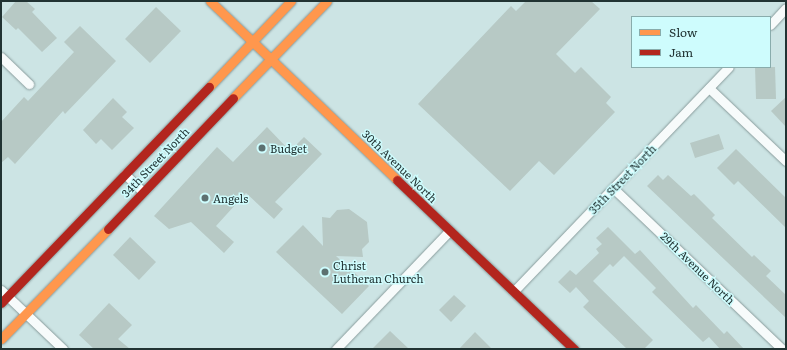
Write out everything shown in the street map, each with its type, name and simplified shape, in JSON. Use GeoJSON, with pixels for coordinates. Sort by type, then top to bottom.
{"type":"FeatureCollection","features":[{"type":"Feature","properties":{"kind":"main road","name":"30th Avenue North"},"geometry":{"type":"LineString","coordinates":[[210,1],[253,40],[449,231],[574,349]]}},
{"type":"Feature","properties":{"kind":"main road","name":"34th Street North"},"geometry":{"type":"LineString","coordinates":[[3,296],[125,174],[291,1]]}},
{"type":"Feature","properties":{"kind":"main road","name":"34th Street North"},"geometry":{"type":"LineString","coordinates":[[1,339],[327,1]]}},
{"type":"Feature","properties":{"kind":"street"},"geometry":{"type":"LineString","coordinates":[[771,24],[786,8]]}},
{"type":"Feature","properties":{"kind":"street"},"geometry":{"type":"LineString","coordinates":[[1,56],[29,84]]}},
{"type":"Feature","properties":{"kind":"street","name":"35th Street North"},"geometry":{"type":"LineString","coordinates":[[514,291],[728,68]]}},
{"type":"Feature","properties":{"kind":"street"},"geometry":{"type":"LineString","coordinates":[[709,88],[786,162]]}},
{"type":"Feature","properties":{"kind":"street"},"geometry":{"type":"LineString","coordinates":[[125,174],[143,192]]}},
{"type":"Feature","properties":{"kind":"street","name":"29th Avenue North"},"geometry":{"type":"LineString","coordinates":[[613,188],[782,349]]}},
{"type":"Feature","properties":{"kind":"street"},"geometry":{"type":"LineString","coordinates":[[336,349],[449,231]]}},
{"type":"Feature","properties":{"kind":"street"},"geometry":{"type":"LineString","coordinates":[[3,296],[26,314],[63,349]]}},
{"type":"Feature","properties":{"kind":"building"},"geometry":{"type":"Polygon","coordinates":[[[16,1],[26,1],[35,9],[32,12],[57,38],[42,52],[18,28],[16,30],[2,17],[16,1]]]}},
{"type":"Feature","properties":{"kind":"building"},"geometry":{"type":"Polygon","coordinates":[[[526,1],[591,1],[600,9],[556,54],[575,73],[581,67],[611,97],[606,103],[615,112],[554,175],[539,161],[510,191],[418,104],[511,6],[516,11],[526,1]]]}},
{"type":"Feature","properties":{"kind":"building"},"geometry":{"type":"Polygon","coordinates":[[[156,7],[181,31],[150,63],[125,39],[156,7]]]}},
{"type":"Feature","properties":{"kind":"building"},"geometry":{"type":"Polygon","coordinates":[[[80,26],[116,61],[65,114],[63,111],[15,164],[8,157],[1,163],[1,122],[24,97],[28,101],[74,52],[64,42],[80,26]]]}},
{"type":"Feature","properties":{"kind":"building"},"geometry":{"type":"Polygon","coordinates":[[[775,67],[776,99],[756,99],[755,68],[775,67]]]}},
{"type":"Feature","properties":{"kind":"building"},"geometry":{"type":"Polygon","coordinates":[[[786,97],[786,127],[771,111],[786,97]]]}},
{"type":"Feature","properties":{"kind":"building"},"geometry":{"type":"Polygon","coordinates":[[[113,98],[127,112],[122,117],[134,128],[112,150],[101,139],[96,144],[83,130],[113,98]]]}},
{"type":"Feature","properties":{"kind":"building"},"geometry":{"type":"Polygon","coordinates":[[[267,127],[290,151],[304,137],[322,154],[275,202],[283,209],[274,219],[246,193],[216,226],[234,242],[224,253],[191,222],[169,229],[154,216],[217,147],[233,162],[267,127]]]}},
{"type":"Feature","properties":{"kind":"building"},"geometry":{"type":"Polygon","coordinates":[[[719,134],[724,149],[695,158],[690,143],[719,134]]]}},
{"type":"Feature","properties":{"kind":"building"},"geometry":{"type":"Polygon","coordinates":[[[736,149],[786,198],[786,228],[738,181],[734,185],[717,168],[736,149]]]}},
{"type":"Feature","properties":{"kind":"building"},"geometry":{"type":"Polygon","coordinates":[[[658,175],[663,180],[668,175],[691,196],[694,194],[715,215],[712,218],[752,257],[754,255],[771,271],[766,276],[786,295],[786,318],[647,186],[658,175]]]}},
{"type":"Feature","properties":{"kind":"building","name":"Christ Lutheran Church"},"geometry":{"type":"Polygon","coordinates":[[[349,209],[367,222],[369,242],[362,249],[363,257],[336,256],[369,286],[342,314],[276,252],[303,225],[323,246],[322,217],[330,218],[337,210],[349,209]]]}},
{"type":"Feature","properties":{"kind":"building"},"geometry":{"type":"Polygon","coordinates":[[[608,227],[635,254],[640,250],[693,308],[696,305],[724,334],[727,331],[744,349],[720,349],[709,337],[703,342],[652,292],[656,288],[624,256],[613,267],[610,264],[593,281],[653,340],[644,349],[627,349],[583,307],[589,301],[576,287],[570,293],[558,282],[570,270],[576,275],[599,253],[596,249],[602,244],[596,238],[608,227]]]}},
{"type":"Feature","properties":{"kind":"building"},"geometry":{"type":"Polygon","coordinates":[[[130,237],[156,262],[139,280],[113,255],[130,237]]]}},
{"type":"Feature","properties":{"kind":"building"},"geometry":{"type":"Polygon","coordinates":[[[454,295],[466,306],[451,322],[439,310],[454,295]]]}},
{"type":"Feature","properties":{"kind":"building"},"geometry":{"type":"Polygon","coordinates":[[[109,303],[132,325],[118,339],[130,349],[94,349],[79,335],[109,303]]]}},
{"type":"Feature","properties":{"kind":"building"},"geometry":{"type":"Polygon","coordinates":[[[390,331],[409,349],[372,349],[390,331]]]}},
{"type":"Feature","properties":{"kind":"building"},"geometry":{"type":"Polygon","coordinates":[[[475,332],[492,349],[459,349],[475,332]]]}},
{"type":"Feature","properties":{"kind":"traffic: slow"},"geometry":{"type":"LineString","coordinates":[[210,1],[397,180]]}},
{"type":"Feature","properties":{"kind":"traffic: slow"},"geometry":{"type":"LineString","coordinates":[[209,87],[291,1]]}},
{"type":"Feature","properties":{"kind":"traffic: slow"},"geometry":{"type":"LineString","coordinates":[[233,98],[327,1]]}},
{"type":"Feature","properties":{"kind":"traffic: slow"},"geometry":{"type":"LineString","coordinates":[[1,339],[108,229]]}},
{"type":"Feature","properties":{"kind":"traffic: jam"},"geometry":{"type":"LineString","coordinates":[[1,303],[209,87]]}},
{"type":"Feature","properties":{"kind":"traffic: jam"},"geometry":{"type":"LineString","coordinates":[[108,229],[233,98]]}},
{"type":"Feature","properties":{"kind":"traffic: jam"},"geometry":{"type":"LineString","coordinates":[[397,180],[574,349]]}},
{"type":"Feature","properties":{"kind":"place","name":"Budget"},"geometry":{"type":"Point","coordinates":[262,148]}},
{"type":"Feature","properties":{"kind":"place","name":"Angels"},"geometry":{"type":"Point","coordinates":[205,198]}},
{"type":"Feature","properties":{"kind":"place","name":"Christ Lutheran Church"},"geometry":{"type":"Point","coordinates":[325,272]}}]}
